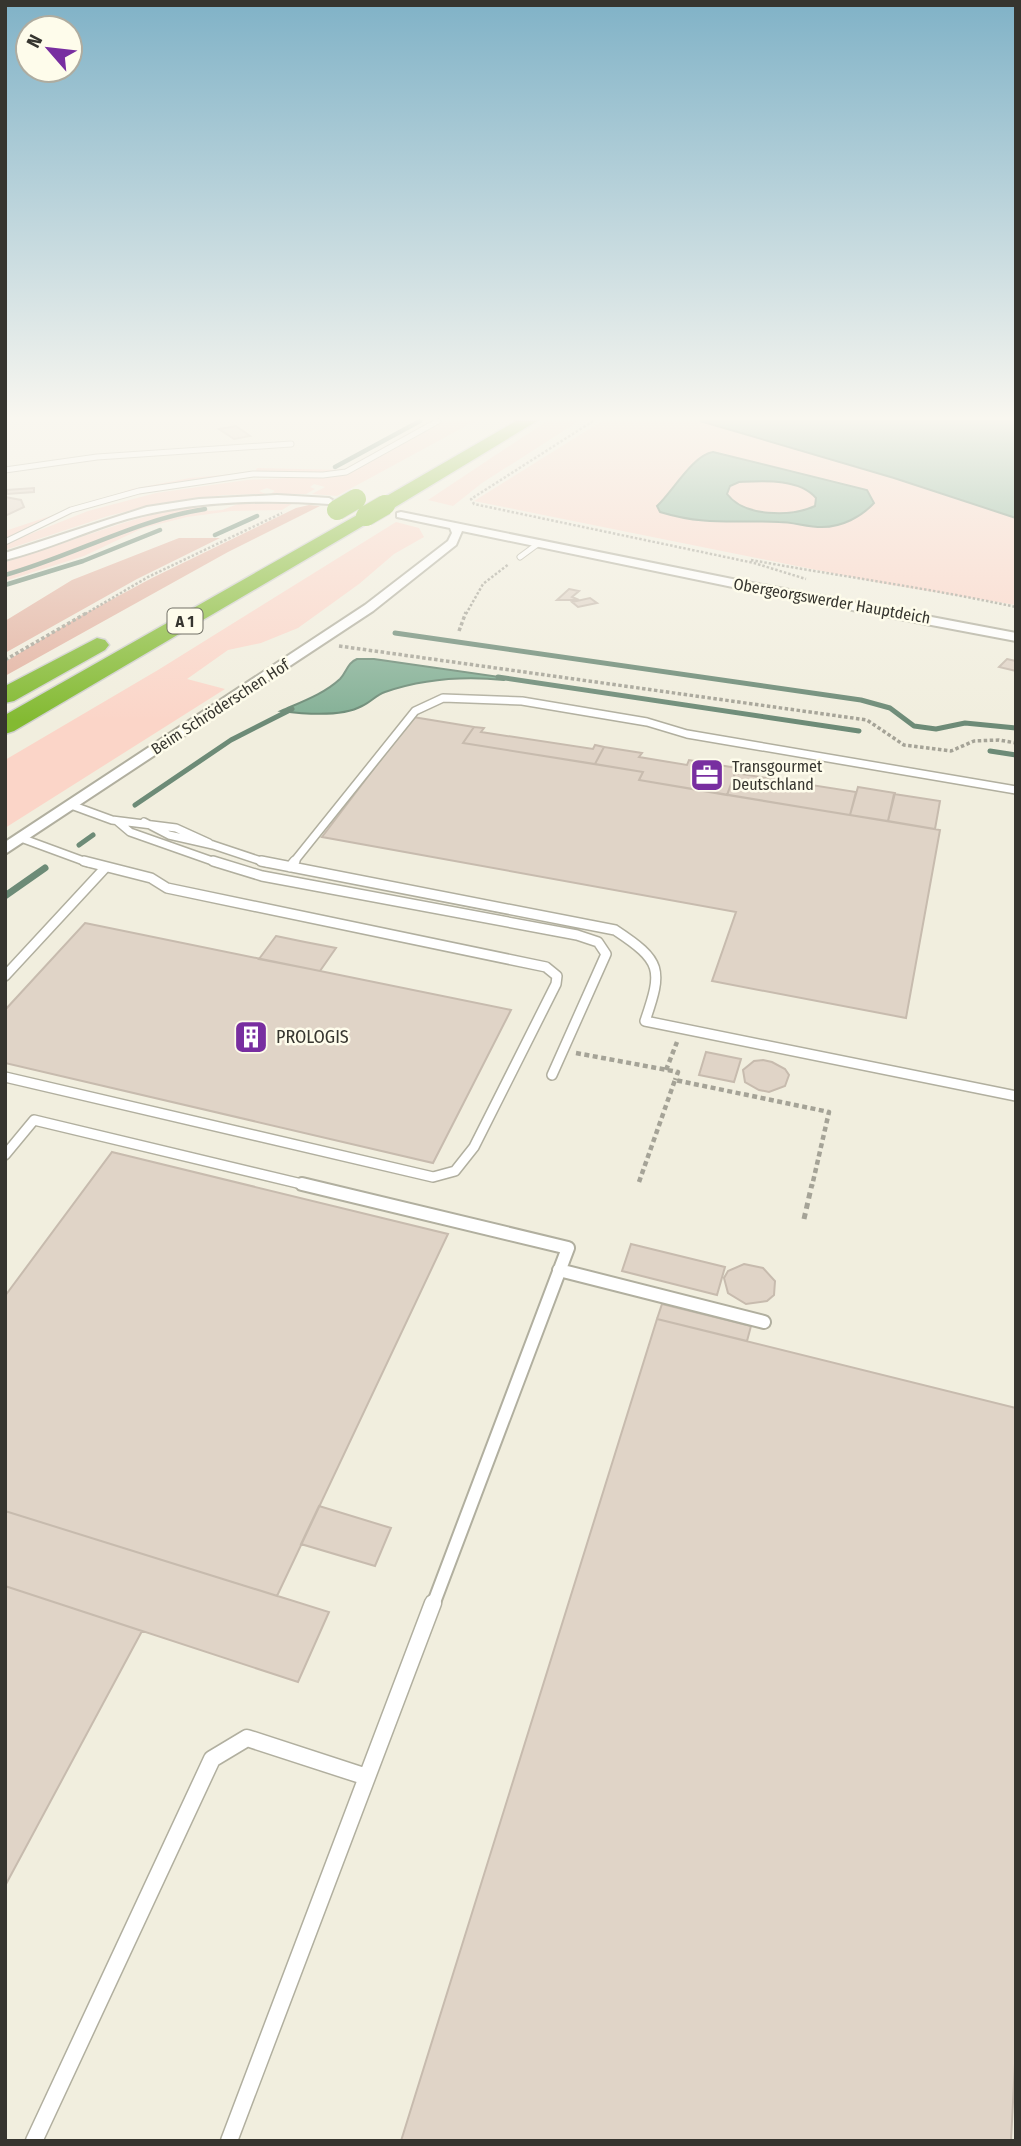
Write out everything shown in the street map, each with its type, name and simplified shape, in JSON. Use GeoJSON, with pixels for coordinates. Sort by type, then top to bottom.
{"type":"FeatureCollection","features":[{"type":"Feature","properties":{"kind":"highway","name":"A 1"},"geometry":{"type":"LineString","coordinates":[[5,726],[348,521]]}},
{"type":"Feature","properties":{"kind":"highway"},"geometry":{"type":"LineString","coordinates":[[225,573],[273,546]]}},
{"type":"Feature","properties":{"kind":"highway"},"geometry":{"type":"LineString","coordinates":[[5,696],[118,633]]}},
{"type":"Feature","properties":{"kind":"street"},"geometry":{"type":"LineString","coordinates":[[5,557],[110,521]]}},
{"type":"Feature","properties":{"kind":"street"},"geometry":{"type":"LineString","coordinates":[[425,521],[439,532],[440,537],[431,559]]}},
{"type":"Feature","properties":{"kind":"street","name":"Obergeorgswerder Hauptdeich"},"geometry":{"type":"LineString","coordinates":[[429,521],[1016,636]]}},
{"type":"Feature","properties":{"kind":"street","name":"Beim Schröderschen Hof"},"geometry":{"type":"LineString","coordinates":[[5,849],[369,608],[455,540],[458,533],[454,526]]}},
{"type":"Feature","properties":{"kind":"lane"},"geometry":{"type":"LineString","coordinates":[[5,542],[48,521]]}},
{"type":"Feature","properties":{"kind":"lane"},"geometry":{"type":"LineString","coordinates":[[520,557],[540,543]]}},
{"type":"Feature","properties":{"kind":"lane"},"geometry":{"type":"LineString","coordinates":[[290,867],[415,710],[451,697],[522,701],[597,713],[647,722],[687,734],[1016,790]]}},
{"type":"Feature","properties":{"kind":"lane"},"geometry":{"type":"LineString","coordinates":[[71,805],[117,821],[144,822],[153,829],[190,843],[212,845],[290,867],[615,930],[643,951],[655,964],[658,984],[645,1021],[1016,1096]]}},
{"type":"Feature","properties":{"kind":"lane"},"geometry":{"type":"LineString","coordinates":[[117,821],[130,832],[237,870],[594,940],[603,947],[606,954],[552,1075]]}},
{"type":"Feature","properties":{"kind":"lane"},"geometry":{"type":"LineString","coordinates":[[5,1077],[433,1177],[455,1171],[474,1147],[556,984],[555,972],[546,967],[167,888],[151,878],[105,868],[21,838]]}},
{"type":"Feature","properties":{"kind":"lane"},"geometry":{"type":"LineString","coordinates":[[5,976],[105,868]]}},
{"type":"Feature","properties":{"kind":"lane"},"geometry":{"type":"LineString","coordinates":[[5,1155],[34,1120],[568,1248],[229,2141]]}},
{"type":"Feature","properties":{"kind":"lane"},"geometry":{"type":"LineString","coordinates":[[559,1270],[764,1322]]}},
{"type":"Feature","properties":{"kind":"lane"},"geometry":{"type":"LineString","coordinates":[[34,2141],[212,1759],[247,1738],[367,1777]]}},
{"type":"Feature","properties":{"kind":"path"},"geometry":{"type":"LineString","coordinates":[[5,660],[148,577],[264,521]]}},
{"type":"Feature","properties":{"kind":"path"},"geometry":{"type":"LineString","coordinates":[[555,521],[743,561],[756,560],[889,585],[944,591],[1016,607]]}},
{"type":"Feature","properties":{"kind":"path"},"geometry":{"type":"LineString","coordinates":[[459,631],[479,587],[490,575],[520,557]]}},
{"type":"Feature","properties":{"kind":"path"},"geometry":{"type":"LineString","coordinates":[[322,640],[342,646],[867,720],[904,745],[951,751],[974,741],[999,740],[1016,743]]}},
{"type":"Feature","properties":{"kind":"path"},"geometry":{"type":"LineString","coordinates":[[666,1070],[682,1028]]}},
{"type":"Feature","properties":{"kind":"path"},"geometry":{"type":"LineString","coordinates":[[563,1050],[678,1072],[639,1182]]}},
{"type":"Feature","properties":{"kind":"path"},"geometry":{"type":"LineString","coordinates":[[675,1080],[829,1112],[804,1219]]}},
{"type":"Feature","properties":{"kind":"shaded area"},"geometry":{"type":"Polygon","coordinates":[[[35,521],[47,521],[5,540],[5,531],[35,521]]]}},
{"type":"Feature","properties":{"kind":"shaded area"},"geometry":{"type":"Polygon","coordinates":[[[62,521],[92,521],[5,550],[5,544],[62,521]]]}},
{"type":"Feature","properties":{"kind":"shaded area"},"geometry":{"type":"Polygon","coordinates":[[[130,521],[170,521],[143,528],[84,556],[5,581],[5,562],[130,521]]]}},
{"type":"Feature","properties":{"kind":"shaded area"},"geometry":{"type":"Polygon","coordinates":[[[269,521],[290,521],[228,552],[5,676],[5,662],[77,618],[269,521]]]}},
{"type":"Feature","properties":{"kind":"shaded area"},"geometry":{"type":"Polygon","coordinates":[[[574,521],[1016,521],[1016,605],[891,585],[574,521]]]}},
{"type":"Feature","properties":{"kind":"shaded area"},"geometry":{"type":"Polygon","coordinates":[[[717,521],[848,521],[822,527],[784,522],[717,521]]]}},
{"type":"Feature","properties":{"kind":"shaded area"},"geometry":{"type":"Polygon","coordinates":[[[396,522],[419,528],[424,537],[394,554],[359,584],[298,628],[261,643],[228,650],[187,679],[225,689],[5,828],[5,760],[158,670],[396,522]]]}},
{"type":"Feature","properties":{"kind":"shaded area"},"geometry":{"type":"Polygon","coordinates":[[[179,538],[220,538],[137,579],[5,653],[5,621],[72,580],[179,538]]]}},
{"type":"Feature","properties":{"kind":"shaded area"},"geometry":{"type":"Polygon","coordinates":[[[357,659],[374,659],[507,678],[474,678],[414,684],[385,692],[362,706],[344,712],[311,714],[281,711],[327,689],[340,679],[357,659]]]}},
{"type":"Feature","properties":{"kind":"building"},"geometry":{"type":"Polygon","coordinates":[[[569,589],[579,591],[572,597],[579,600],[557,600],[569,589]]]}},
{"type":"Feature","properties":{"kind":"building"},"geometry":{"type":"Polygon","coordinates":[[[590,598],[597,603],[578,607],[572,602],[590,598]]]}},
{"type":"Feature","properties":{"kind":"building"},"geometry":{"type":"Polygon","coordinates":[[[1007,659],[1016,661],[1016,671],[999,667],[1007,659]]]}},
{"type":"Feature","properties":{"kind":"building"},"geometry":{"type":"Polygon","coordinates":[[[413,717],[474,727],[463,743],[643,772],[639,780],[940,830],[906,1018],[712,981],[736,912],[322,837],[413,717]]]}},
{"type":"Feature","properties":{"kind":"building"},"geometry":{"type":"Polygon","coordinates":[[[474,727],[484,728],[481,732],[593,749],[595,745],[604,747],[595,764],[463,743],[474,727]]]}},
{"type":"Feature","properties":{"kind":"building"},"geometry":{"type":"Polygon","coordinates":[[[604,747],[642,753],[639,757],[687,765],[689,760],[737,768],[727,795],[639,780],[643,772],[595,764],[604,747]]]}},
{"type":"Feature","properties":{"kind":"building"},"geometry":{"type":"Polygon","coordinates":[[[735,773],[856,792],[850,815],[727,795],[735,773]]]}},
{"type":"Feature","properties":{"kind":"building"},"geometry":{"type":"Polygon","coordinates":[[[858,787],[895,793],[888,821],[850,815],[858,787]]]}},
{"type":"Feature","properties":{"kind":"building"},"geometry":{"type":"Polygon","coordinates":[[[894,794],[940,801],[935,829],[888,821],[894,794]]]}},
{"type":"Feature","properties":{"kind":"building","name":"PROLOGIS"},"geometry":{"type":"Polygon","coordinates":[[[85,923],[511,1010],[433,1163],[5,1063],[5,1010],[85,923]]]}},
{"type":"Feature","properties":{"kind":"building"},"geometry":{"type":"Polygon","coordinates":[[[276,936],[336,948],[320,971],[259,959],[276,936]]]}},
{"type":"Feature","properties":{"kind":"building"},"geometry":{"type":"Polygon","coordinates":[[[706,1052],[741,1059],[734,1082],[699,1075],[706,1052]]]}},
{"type":"Feature","properties":{"kind":"building"},"geometry":{"type":"Polygon","coordinates":[[[763,1060],[785,1069],[789,1075],[785,1086],[769,1092],[745,1082],[743,1070],[754,1061],[763,1060]]]}},
{"type":"Feature","properties":{"kind":"building"},"geometry":{"type":"Polygon","coordinates":[[[112,1152],[448,1234],[277,1596],[5,1511],[5,1296],[112,1152]]]}},
{"type":"Feature","properties":{"kind":"building"},"geometry":{"type":"Polygon","coordinates":[[[631,1244],[725,1267],[717,1295],[622,1271],[631,1244]]]}},
{"type":"Feature","properties":{"kind":"building"},"geometry":{"type":"Polygon","coordinates":[[[744,1264],[763,1268],[775,1281],[774,1295],[767,1301],[746,1304],[728,1293],[724,1278],[728,1271],[744,1264]]]}},
{"type":"Feature","properties":{"kind":"building"},"geometry":{"type":"Polygon","coordinates":[[[662,1304],[751,1326],[747,1341],[657,1319],[662,1304]]]}},
{"type":"Feature","properties":{"kind":"building"},"geometry":{"type":"Polygon","coordinates":[[[657,1319],[1016,1408],[1016,2044],[1011,2141],[401,2141],[657,1319]]]}},
{"type":"Feature","properties":{"kind":"building"},"geometry":{"type":"Polygon","coordinates":[[[319,1506],[391,1528],[375,1566],[301,1544],[319,1506]]]}},
{"type":"Feature","properties":{"kind":"building"},"geometry":{"type":"Polygon","coordinates":[[[5,1511],[329,1612],[298,1682],[5,1586],[5,1511]]]}},
{"type":"Feature","properties":{"kind":"building"},"geometry":{"type":"Polygon","coordinates":[[[5,1586],[142,1631],[5,1886],[5,1586]]]}},
{"type":"Feature","properties":{"kind":"waterway"},"geometry":{"type":"LineString","coordinates":[[5,575],[154,521]]}},
{"type":"Feature","properties":{"kind":"waterway"},"geometry":{"type":"LineString","coordinates":[[215,535],[246,521]]}},
{"type":"Feature","properties":{"kind":"waterway"},"geometry":{"type":"LineString","coordinates":[[5,585],[83,561],[160,530]]}},
{"type":"Feature","properties":{"kind":"waterway"},"geometry":{"type":"LineString","coordinates":[[395,633],[861,700],[890,708],[914,726],[936,729],[965,723],[1016,728]]}},
{"type":"Feature","properties":{"kind":"waterway"},"geometry":{"type":"LineString","coordinates":[[498,677],[859,731]]}},
{"type":"Feature","properties":{"kind":"waterway"},"geometry":{"type":"LineString","coordinates":[[135,805],[231,740],[292,709]]}},
{"type":"Feature","properties":{"kind":"waterway"},"geometry":{"type":"LineString","coordinates":[[990,751],[1016,755]]}},
{"type":"Feature","properties":{"kind":"waterway"},"geometry":{"type":"LineString","coordinates":[[79,845],[93,835]]}},
{"type":"Feature","properties":{"kind":"waterway"},"geometry":{"type":"LineString","coordinates":[[5,896],[45,868]]}},
{"type":"Feature","properties":{"kind":"place","name":"Transgourmet Deutschland"},"geometry":{"type":"Point","coordinates":[707,775]}},
{"type":"Feature","properties":{"kind":"place","name":"PROLOGIS"},"geometry":{"type":"Point","coordinates":[251,1037]}}]}
